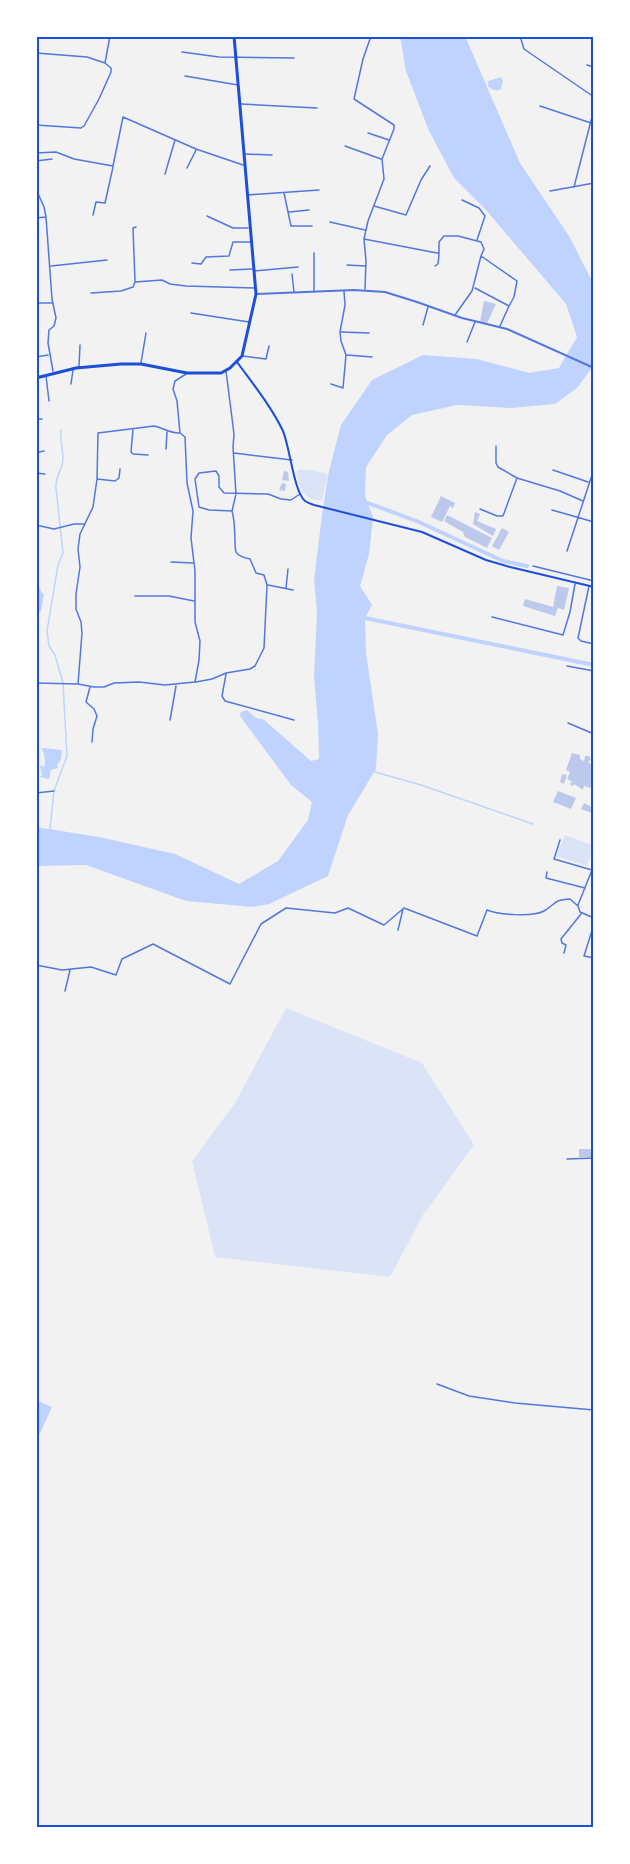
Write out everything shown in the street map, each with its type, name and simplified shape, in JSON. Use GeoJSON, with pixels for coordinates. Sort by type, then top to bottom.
{"type":"FeatureCollection","features":[{"type":"Feature","properties":{"kind":"highway"},"geometry":{"type":"LineString","coordinates":[[36,378],[53,372],[79,368],[141,364],[187,373],[221,373],[242,356],[256,294],[234,36]]}},
{"type":"Feature","properties":{"kind":"main road"},"geometry":{"type":"LineString","coordinates":[[237,362],[278,422],[292,460],[297,488],[304,501],[423,532],[486,560],[594,587]]}},
{"type":"Feature","properties":{"kind":"street"},"geometry":{"type":"LineString","coordinates":[[105,63],[110,36]]}},
{"type":"Feature","properties":{"kind":"street"},"geometry":{"type":"LineString","coordinates":[[365,291],[366,266],[363,239],[384,179],[382,159],[394,125],[354,99],[371,36]]}},
{"type":"Feature","properties":{"kind":"street"},"geometry":{"type":"LineString","coordinates":[[520,36],[524,49],[594,97]]}},
{"type":"Feature","properties":{"kind":"street"},"geometry":{"type":"LineString","coordinates":[[182,52],[198,55],[294,58]]}},
{"type":"Feature","properties":{"kind":"street"},"geometry":{"type":"LineString","coordinates":[[36,53],[87,57],[105,63],[111,68],[99,99],[84,126],[81,128],[36,126]]}},
{"type":"Feature","properties":{"kind":"street"},"geometry":{"type":"LineString","coordinates":[[587,65],[594,67]]}},
{"type":"Feature","properties":{"kind":"street"},"geometry":{"type":"LineString","coordinates":[[185,76],[238,85]]}},
{"type":"Feature","properties":{"kind":"street"},"geometry":{"type":"LineString","coordinates":[[240,104],[317,108]]}},
{"type":"Feature","properties":{"kind":"street"},"geometry":{"type":"LineString","coordinates":[[540,106],[594,124]]}},
{"type":"Feature","properties":{"kind":"street"},"geometry":{"type":"LineString","coordinates":[[574,187],[594,109]]}},
{"type":"Feature","properties":{"kind":"street"},"geometry":{"type":"LineString","coordinates":[[93,215],[96,202],[105,203],[123,117],[196,149],[244,165]]}},
{"type":"Feature","properties":{"kind":"street"},"geometry":{"type":"LineString","coordinates":[[368,133],[390,140]]}},
{"type":"Feature","properties":{"kind":"street"},"geometry":{"type":"LineString","coordinates":[[165,174],[175,140]]}},
{"type":"Feature","properties":{"kind":"street"},"geometry":{"type":"LineString","coordinates":[[345,146],[382,159]]}},
{"type":"Feature","properties":{"kind":"street"},"geometry":{"type":"LineString","coordinates":[[187,168],[196,149]]}},
{"type":"Feature","properties":{"kind":"street"},"geometry":{"type":"LineString","coordinates":[[36,153],[56,152],[74,159],[113,166]]}},
{"type":"Feature","properties":{"kind":"street"},"geometry":{"type":"LineString","coordinates":[[243,154],[272,155]]}},
{"type":"Feature","properties":{"kind":"street"},"geometry":{"type":"LineString","coordinates":[[36,161],[52,159]]}},
{"type":"Feature","properties":{"kind":"street"},"geometry":{"type":"LineString","coordinates":[[374,206],[406,214],[430,166]]}},
{"type":"Feature","properties":{"kind":"street"},"geometry":{"type":"LineString","coordinates":[[550,191],[594,183]]}},
{"type":"Feature","properties":{"kind":"street"},"geometry":{"type":"LineString","coordinates":[[36,189],[46,217],[56,318],[54,326],[49,330],[49,355],[53,372]]}},
{"type":"Feature","properties":{"kind":"street"},"geometry":{"type":"LineString","coordinates":[[246,195],[319,190]]}},
{"type":"Feature","properties":{"kind":"street"},"geometry":{"type":"LineString","coordinates":[[284,192],[293,227],[312,226]]}},
{"type":"Feature","properties":{"kind":"street"},"geometry":{"type":"LineString","coordinates":[[462,200],[479,208],[485,216],[477,240]]}},
{"type":"Feature","properties":{"kind":"street"},"geometry":{"type":"LineString","coordinates":[[289,212],[309,210]]}},
{"type":"Feature","properties":{"kind":"street"},"geometry":{"type":"LineString","coordinates":[[207,216],[233,228],[249,228]]}},
{"type":"Feature","properties":{"kind":"street"},"geometry":{"type":"LineString","coordinates":[[37,218],[46,217]]}},
{"type":"Feature","properties":{"kind":"street"},"geometry":{"type":"LineString","coordinates":[[330,222],[366,230]]}},
{"type":"Feature","properties":{"kind":"street"},"geometry":{"type":"LineString","coordinates":[[91,293],[121,291],[133,287],[135,282],[133,228],[136,227]]}},
{"type":"Feature","properties":{"kind":"street"},"geometry":{"type":"LineString","coordinates":[[435,266],[438,264],[439,242],[444,236],[477,240],[484,245],[473,287],[454,316]]}},
{"type":"Feature","properties":{"kind":"street"},"geometry":{"type":"LineString","coordinates":[[363,239],[439,253]]}},
{"type":"Feature","properties":{"kind":"street"},"geometry":{"type":"LineString","coordinates":[[192,263],[201,264],[206,257],[229,256],[232,242],[250,242]]}},
{"type":"Feature","properties":{"kind":"street"},"geometry":{"type":"LineString","coordinates":[[314,253],[314,293]]}},
{"type":"Feature","properties":{"kind":"street"},"geometry":{"type":"LineString","coordinates":[[481,256],[517,281],[514,297],[500,327]]}},
{"type":"Feature","properties":{"kind":"street"},"geometry":{"type":"LineString","coordinates":[[50,266],[107,260]]}},
{"type":"Feature","properties":{"kind":"street"},"geometry":{"type":"LineString","coordinates":[[347,265],[366,266]]}},
{"type":"Feature","properties":{"kind":"street"},"geometry":{"type":"LineString","coordinates":[[230,270],[298,267]]}},
{"type":"Feature","properties":{"kind":"street"},"geometry":{"type":"LineString","coordinates":[[292,274],[294,293]]}},
{"type":"Feature","properties":{"kind":"street"},"geometry":{"type":"LineString","coordinates":[[135,282],[162,280],[170,284],[186,286],[255,288]]}},
{"type":"Feature","properties":{"kind":"street"},"geometry":{"type":"LineString","coordinates":[[473,287],[509,306]]}},
{"type":"Feature","properties":{"kind":"street"},"geometry":{"type":"LineString","coordinates":[[331,384],[343,388],[346,355],[340,332],[345,305],[344,291]]}},
{"type":"Feature","properties":{"kind":"street"},"geometry":{"type":"LineString","coordinates":[[256,294],[365,291],[397,295],[454,316],[500,327],[594,368]]}},
{"type":"Feature","properties":{"kind":"street"},"geometry":{"type":"LineString","coordinates":[[36,303],[53,303]]}},
{"type":"Feature","properties":{"kind":"street"},"geometry":{"type":"LineString","coordinates":[[423,325],[428,306]]}},
{"type":"Feature","properties":{"kind":"street"},"geometry":{"type":"LineString","coordinates":[[191,313],[250,322]]}},
{"type":"Feature","properties":{"kind":"street"},"geometry":{"type":"LineString","coordinates":[[467,342],[476,321]]}},
{"type":"Feature","properties":{"kind":"street"},"geometry":{"type":"LineString","coordinates":[[340,332],[369,333]]}},
{"type":"Feature","properties":{"kind":"street"},"geometry":{"type":"LineString","coordinates":[[141,364],[146,333]]}},
{"type":"Feature","properties":{"kind":"street"},"geometry":{"type":"LineString","coordinates":[[79,368],[80,345]]}},
{"type":"Feature","properties":{"kind":"street"},"geometry":{"type":"LineString","coordinates":[[242,356],[266,359],[269,346]]}},
{"type":"Feature","properties":{"kind":"street"},"geometry":{"type":"LineString","coordinates":[[36,357],[49,355]]}},
{"type":"Feature","properties":{"kind":"street"},"geometry":{"type":"LineString","coordinates":[[346,355],[372,357]]}},
{"type":"Feature","properties":{"kind":"street"},"geometry":{"type":"LineString","coordinates":[[71,384],[73,369]]}},
{"type":"Feature","properties":{"kind":"street"},"geometry":{"type":"LineString","coordinates":[[36,683],[104,687],[126,682],[176,685],[250,669],[255,666],[263,654],[267,585],[264,575],[256,573],[250,559],[237,555],[235,550],[235,531],[231,511],[236,494],[234,434],[226,370]]}},
{"type":"Feature","properties":{"kind":"street"},"geometry":{"type":"LineString","coordinates":[[180,433],[177,401],[173,389],[175,381],[187,373]]}},
{"type":"Feature","properties":{"kind":"street"},"geometry":{"type":"LineString","coordinates":[[46,375],[49,401]]}},
{"type":"Feature","properties":{"kind":"street"},"geometry":{"type":"LineString","coordinates":[[36,419],[42,419]]}},
{"type":"Feature","properties":{"kind":"street"},"geometry":{"type":"LineString","coordinates":[[78,684],[82,633],[76,609],[80,567],[78,549],[80,534],[93,507],[97,479],[96,438],[98,434],[154,426],[180,433],[185,437],[187,483],[193,511],[191,538],[194,563],[195,622],[200,641],[195,682]]}},
{"type":"Feature","properties":{"kind":"street"},"geometry":{"type":"LineString","coordinates":[[133,428],[131,452],[148,455]]}},
{"type":"Feature","properties":{"kind":"street"},"geometry":{"type":"LineString","coordinates":[[166,449],[167,431]]}},
{"type":"Feature","properties":{"kind":"street"},"geometry":{"type":"LineString","coordinates":[[496,446],[498,467],[517,478],[560,491],[583,501]]}},
{"type":"Feature","properties":{"kind":"street"},"geometry":{"type":"LineString","coordinates":[[36,458],[39,452],[44,451]]}},
{"type":"Feature","properties":{"kind":"street"},"geometry":{"type":"LineString","coordinates":[[233,453],[292,460]]}},
{"type":"Feature","properties":{"kind":"street"},"geometry":{"type":"LineString","coordinates":[[97,479],[115,481],[119,478],[120,469]]}},
{"type":"Feature","properties":{"kind":"street"},"geometry":{"type":"LineString","coordinates":[[567,551],[594,469]]}},
{"type":"Feature","properties":{"kind":"street"},"geometry":{"type":"LineString","coordinates":[[553,470],[589,483]]}},
{"type":"Feature","properties":{"kind":"street"},"geometry":{"type":"LineString","coordinates":[[231,511],[199,507],[195,479],[199,473],[216,471],[219,476],[219,487],[224,493],[268,494],[291,500],[300,494]]}},
{"type":"Feature","properties":{"kind":"street"},"geometry":{"type":"LineString","coordinates":[[36,473],[45,474]]}},
{"type":"Feature","properties":{"kind":"street"},"geometry":{"type":"LineString","coordinates":[[480,508],[497,516],[503,516],[517,478]]}},
{"type":"Feature","properties":{"kind":"street"},"geometry":{"type":"LineString","coordinates":[[552,510],[594,522]]}},
{"type":"Feature","properties":{"kind":"street"},"geometry":{"type":"LineString","coordinates":[[36,525],[54,529],[74,524],[85,525]]}},
{"type":"Feature","properties":{"kind":"street"},"geometry":{"type":"LineString","coordinates":[[171,562],[194,563]]}},
{"type":"Feature","properties":{"kind":"street"},"geometry":{"type":"LineString","coordinates":[[533,566],[594,581]]}},
{"type":"Feature","properties":{"kind":"street"},"geometry":{"type":"LineString","coordinates":[[286,588],[288,569]]}},
{"type":"Feature","properties":{"kind":"street"},"geometry":{"type":"LineString","coordinates":[[586,579],[587,586],[578,638],[594,644]]}},
{"type":"Feature","properties":{"kind":"street"},"geometry":{"type":"LineString","coordinates":[[492,617],[562,635],[570,612],[575,584]]}},
{"type":"Feature","properties":{"kind":"street"},"geometry":{"type":"LineString","coordinates":[[267,585],[293,590]]}},
{"type":"Feature","properties":{"kind":"street"},"geometry":{"type":"LineString","coordinates":[[135,596],[169,596],[195,601]]}},
{"type":"Feature","properties":{"kind":"street"},"geometry":{"type":"LineString","coordinates":[[567,666],[594,671]]}},
{"type":"Feature","properties":{"kind":"street"},"geometry":{"type":"LineString","coordinates":[[226,673],[222,696],[225,701],[294,720]]}},
{"type":"Feature","properties":{"kind":"street"},"geometry":{"type":"LineString","coordinates":[[170,720],[176,685]]}},
{"type":"Feature","properties":{"kind":"street"},"geometry":{"type":"LineString","coordinates":[[90,686],[86,702],[98,716],[93,729],[92,742]]}},
{"type":"Feature","properties":{"kind":"street"},"geometry":{"type":"LineString","coordinates":[[568,723],[594,734]]}},
{"type":"Feature","properties":{"kind":"street"},"geometry":{"type":"LineString","coordinates":[[36,793],[54,791]]}},
{"type":"Feature","properties":{"kind":"street"},"geometry":{"type":"LineString","coordinates":[[560,840],[554,859],[592,870]]}},
{"type":"Feature","properties":{"kind":"street"},"geometry":{"type":"LineString","coordinates":[[578,906],[594,865]]}},
{"type":"Feature","properties":{"kind":"street"},"geometry":{"type":"LineString","coordinates":[[548,872],[546,878],[585,888]]}},
{"type":"Feature","properties":{"kind":"street"},"geometry":{"type":"LineString","coordinates":[[404,908],[477,936],[487,910],[502,914],[534,913],[544,911],[559,900],[570,899],[582,913],[594,918]]}},
{"type":"Feature","properties":{"kind":"street"},"geometry":{"type":"LineString","coordinates":[[36,965],[62,970],[91,968],[117,975],[122,959],[153,944],[230,984],[261,924],[286,908],[335,913],[348,908],[384,925],[404,908]]}},
{"type":"Feature","properties":{"kind":"street"},"geometry":{"type":"LineString","coordinates":[[398,930],[404,908]]}},
{"type":"Feature","properties":{"kind":"street"},"geometry":{"type":"LineString","coordinates":[[564,953],[566,945],[561,939],[582,913]]}},
{"type":"Feature","properties":{"kind":"street"},"geometry":{"type":"LineString","coordinates":[[594,924],[584,956],[594,958]]}},
{"type":"Feature","properties":{"kind":"street"},"geometry":{"type":"LineString","coordinates":[[65,992],[70,969]]}},
{"type":"Feature","properties":{"kind":"street"},"geometry":{"type":"LineString","coordinates":[[567,1159],[594,1158]]}},
{"type":"Feature","properties":{"kind":"street"},"geometry":{"type":"LineString","coordinates":[[437,1384],[469,1396],[515,1403],[594,1410]]}},
{"type":"Feature","properties":{"kind":"shaded area"},"geometry":{"type":"Polygon","coordinates":[[[297,470],[312,470],[328,474],[322,501],[310,498],[303,492],[297,470]]]}},
{"type":"Feature","properties":{"kind":"shaded area"},"geometry":{"type":"Polygon","coordinates":[[[565,835],[594,846],[587,866],[556,856],[565,835]]]}},
{"type":"Feature","properties":{"kind":"shaded area"},"geometry":{"type":"Polygon","coordinates":[[[286,1008],[422,1063],[474,1145],[423,1215],[390,1277],[215,1257],[192,1161],[235,1103],[286,1008]]]}},
{"type":"Feature","properties":{"kind":"water"},"geometry":{"type":"Polygon","coordinates":[[[400,36],[465,36],[520,163],[569,236],[594,285],[594,365],[577,388],[555,404],[511,408],[457,405],[412,415],[387,435],[366,467],[365,496],[373,517],[369,554],[360,586],[372,605],[365,618],[366,653],[378,734],[376,769],[348,815],[328,876],[269,904],[253,907],[186,901],[86,865],[36,866],[36,827],[99,837],[175,854],[239,884],[278,861],[308,820],[312,802],[291,785],[240,716],[241,712],[247,710],[256,718],[263,719],[311,761],[319,759],[314,676],[317,612],[314,580],[329,471],[341,425],[372,380],[423,355],[477,359],[529,373],[559,368],[577,337],[566,304],[486,210],[454,178],[429,131],[406,71],[400,36]]]}},
{"type":"Feature","properties":{"kind":"water"},"geometry":{"type":"Polygon","coordinates":[[[501,77],[503,81],[501,89],[494,90],[488,86],[488,81],[501,77]]]}},
{"type":"Feature","properties":{"kind":"water"},"geometry":{"type":"Polygon","coordinates":[[[40,588],[44,594],[41,611],[36,613],[36,589],[40,588]]]}},
{"type":"Feature","properties":{"kind":"water"},"geometry":{"type":"Polygon","coordinates":[[[42,748],[62,750],[58,768],[51,770],[49,779],[40,777],[42,775],[40,765],[44,767],[45,762],[42,748]]]}},
{"type":"Feature","properties":{"kind":"water"},"geometry":{"type":"Polygon","coordinates":[[[36,1400],[52,1407],[36,1442],[36,1400]]]}},
{"type":"Feature","properties":{"kind":"building"},"geometry":{"type":"Polygon","coordinates":[[[484,301],[496,304],[487,323],[480,322],[484,301]]]}},
{"type":"Feature","properties":{"kind":"building"},"geometry":{"type":"Polygon","coordinates":[[[284,471],[288,472],[289,481],[282,480],[284,471]]]}},
{"type":"Feature","properties":{"kind":"building"},"geometry":{"type":"Polygon","coordinates":[[[282,483],[286,484],[285,491],[279,490],[282,483]]]}},
{"type":"Feature","properties":{"kind":"building"},"geometry":{"type":"Polygon","coordinates":[[[441,496],[455,503],[453,508],[450,506],[442,522],[431,517],[441,496]]]}},
{"type":"Feature","properties":{"kind":"building"},"geometry":{"type":"Polygon","coordinates":[[[475,512],[480,514],[477,521],[496,529],[493,536],[473,524],[475,512]]]}},
{"type":"Feature","properties":{"kind":"building"},"geometry":{"type":"Polygon","coordinates":[[[447,515],[492,538],[487,548],[465,537],[463,532],[444,521],[447,515]]]}},
{"type":"Feature","properties":{"kind":"building"},"geometry":{"type":"Polygon","coordinates":[[[502,528],[509,532],[499,550],[492,546],[502,528]]]}},
{"type":"Feature","properties":{"kind":"building"},"geometry":{"type":"Polygon","coordinates":[[[557,586],[569,588],[564,610],[558,608],[555,616],[523,606],[525,599],[553,607],[557,586]]]}},
{"type":"Feature","properties":{"kind":"building"},"geometry":{"type":"Polygon","coordinates":[[[572,753],[580,755],[580,759],[584,761],[585,756],[589,756],[591,759],[588,762],[591,764],[594,757],[594,791],[591,790],[592,784],[590,788],[584,786],[583,790],[574,784],[570,785],[571,782],[574,783],[567,779],[570,772],[566,770],[572,753]]]}},
{"type":"Feature","properties":{"kind":"building"},"geometry":{"type":"Polygon","coordinates":[[[562,774],[567,775],[564,784],[560,782],[562,774]]]}},
{"type":"Feature","properties":{"kind":"building"},"geometry":{"type":"Polygon","coordinates":[[[558,791],[576,798],[571,809],[553,802],[558,791]]]}},
{"type":"Feature","properties":{"kind":"building"},"geometry":{"type":"Polygon","coordinates":[[[584,803],[594,808],[594,814],[581,809],[584,803]]]}},
{"type":"Feature","properties":{"kind":"building"},"geometry":{"type":"Polygon","coordinates":[[[579,1149],[591,1149],[591,1157],[579,1157],[579,1149]]]}},
{"type":"Feature","properties":{"kind":"waterway"},"geometry":{"type":"LineString","coordinates":[[50,829],[54,791],[67,756],[63,683],[55,655],[49,646],[47,631],[58,565],[63,553],[56,488],[63,460],[61,430]]}},
{"type":"Feature","properties":{"kind":"waterway"},"geometry":{"type":"LineString","coordinates":[[368,503],[419,522],[503,561],[527,566]]}},
{"type":"Feature","properties":{"kind":"waterway"},"geometry":{"type":"LineString","coordinates":[[365,618],[594,665]]}},
{"type":"Feature","properties":{"kind":"waterway"},"geometry":{"type":"LineString","coordinates":[[375,772],[421,785],[533,824]]}}]}
